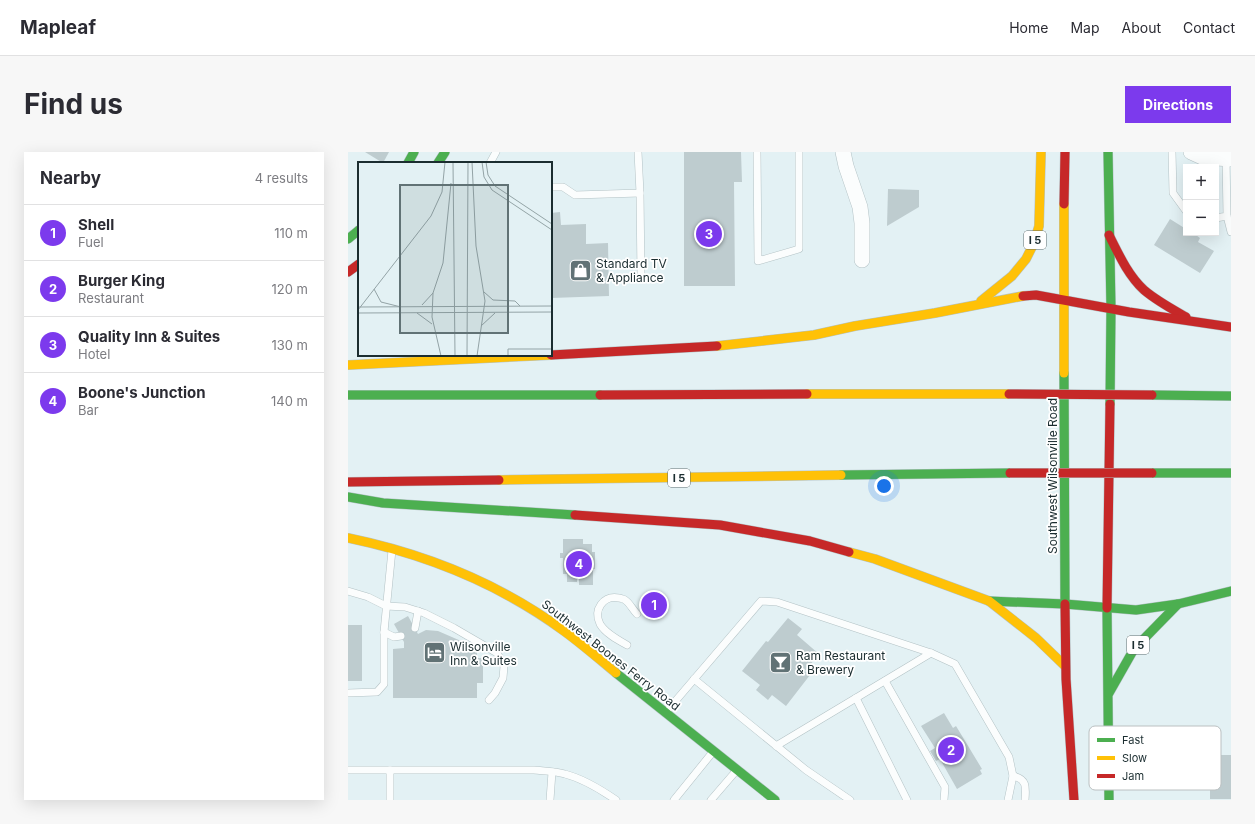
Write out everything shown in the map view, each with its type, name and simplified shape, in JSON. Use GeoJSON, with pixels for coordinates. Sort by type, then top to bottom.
{"type":"FeatureCollection","features":[{"type":"Feature","properties":{"kind":"main road"},"geometry":{"type":"LineString","coordinates":[[409,162],[414,152]]}},
{"type":"Feature","properties":{"kind":"main road"},"geometry":{"type":"LineString","coordinates":[[439,162],[445,152]]}},
{"type":"Feature","properties":{"kind":"main road","name":"I 5"},"geometry":{"type":"LineString","coordinates":[[977,304],[1012,276],[1026,259],[1034,243],[1039,226],[1041,152]]}},
{"type":"Feature","properties":{"kind":"main road","name":"Southwest Wilsonville Road"},"geometry":{"type":"LineString","coordinates":[[1065,152],[1063,236],[1065,666],[1074,800]]}},
{"type":"Feature","properties":{"kind":"main road"},"geometry":{"type":"LineString","coordinates":[[1108,152],[1111,308],[1107,608],[1109,726]]}},
{"type":"Feature","properties":{"kind":"main road"},"geometry":{"type":"LineString","coordinates":[[348,239],[358,231]]}},
{"type":"Feature","properties":{"kind":"main road","name":"I 5"},"geometry":{"type":"LineString","coordinates":[[1109,235],[1120,257],[1136,281],[1151,295],[1194,322]]}},
{"type":"Feature","properties":{"kind":"main road"},"geometry":{"type":"LineString","coordinates":[[348,272],[358,265]]}},
{"type":"Feature","properties":{"kind":"main road","name":"I 5"},"geometry":{"type":"LineString","coordinates":[[552,355],[713,347],[814,335],[855,326],[935,313],[1015,297],[1036,295],[1231,327]]}},
{"type":"Feature","properties":{"kind":"main road","name":"I 5"},"geometry":{"type":"LineString","coordinates":[[348,365],[531,356]]}},
{"type":"Feature","properties":{"kind":"main road"},"geometry":{"type":"LineString","coordinates":[[348,395],[1009,394],[1231,396]]}},
{"type":"Feature","properties":{"kind":"main road","name":"I 5"},"geometry":{"type":"LineString","coordinates":[[348,482],[1010,473],[1231,473]]}},
{"type":"Feature","properties":{"kind":"main road"},"geometry":{"type":"LineString","coordinates":[[348,497],[383,502],[720,525],[810,541],[874,559],[989,601],[1036,638],[1065,666]]}},
{"type":"Feature","properties":{"kind":"main road","name":"Southwest Boones Ferry Road"},"geometry":{"type":"LineString","coordinates":[[348,538],[393,548],[426,558],[495,588],[533,610],[564,631],[775,800]]}},
{"type":"Feature","properties":{"kind":"main road"},"geometry":{"type":"LineString","coordinates":[[989,601],[1065,604],[1136,610],[1178,604],[1231,591]]}},
{"type":"Feature","properties":{"kind":"main road","name":"I 5"},"geometry":{"type":"LineString","coordinates":[[1109,693],[1134,649],[1178,604]]}},
{"type":"Feature","properties":{"kind":"main road"},"geometry":{"type":"LineString","coordinates":[[1066,800],[1074,787]]}},
{"type":"Feature","properties":{"kind":"street"},"geometry":{"type":"LineString","coordinates":[[843,152],[846,166],[860,207],[862,223],[862,260]]}},
{"type":"Feature","properties":{"kind":"street"},"geometry":{"type":"LineString","coordinates":[[1191,152],[1202,157],[1227,157]]}},
{"type":"Feature","properties":{"kind":"lane"},"geometry":{"type":"LineString","coordinates":[[491,162],[496,152]]}},
{"type":"Feature","properties":{"kind":"lane"},"geometry":{"type":"LineString","coordinates":[[638,152],[642,276]]}},
{"type":"Feature","properties":{"kind":"lane"},"geometry":{"type":"LineString","coordinates":[[757,152],[758,261],[799,249],[799,152]]}},
{"type":"Feature","properties":{"kind":"lane"},"geometry":{"type":"LineString","coordinates":[[1172,152],[1173,193],[1183,207]]}},
{"type":"Feature","properties":{"kind":"lane"},"geometry":{"type":"LineString","coordinates":[[1227,157],[1227,216],[1231,232]]}},
{"type":"Feature","properties":{"kind":"lane"},"geometry":{"type":"LineString","coordinates":[[552,187],[563,187],[575,195],[640,193]]}},
{"type":"Feature","properties":{"kind":"lane"},"geometry":{"type":"LineString","coordinates":[[1219,217],[1227,216]]}},
{"type":"Feature","properties":{"kind":"lane"},"geometry":{"type":"LineString","coordinates":[[348,693],[377,692],[384,684],[384,632],[393,548]]}},
{"type":"Feature","properties":{"kind":"lane"},"geometry":{"type":"LineString","coordinates":[[348,591],[368,597],[386,606],[405,607],[418,611],[454,628],[497,653],[504,666],[502,678],[495,693],[489,700]]}},
{"type":"Feature","properties":{"kind":"lane"},"geometry":{"type":"LineString","coordinates":[[627,645],[601,625],[598,617],[599,606],[607,599],[614,598],[625,600],[637,614]]}},
{"type":"Feature","properties":{"kind":"lane"},"geometry":{"type":"LineString","coordinates":[[666,712],[761,601],[777,602],[931,653],[955,664],[1009,757],[1013,776],[1008,800]]}},
{"type":"Feature","properties":{"kind":"lane"},"geometry":{"type":"LineString","coordinates":[[415,628],[418,611]]}},
{"type":"Feature","properties":{"kind":"lane"},"geometry":{"type":"LineString","coordinates":[[384,632],[394,637],[401,636]]}},
{"type":"Feature","properties":{"kind":"lane"},"geometry":{"type":"LineString","coordinates":[[776,746],[931,653]]}},
{"type":"Feature","properties":{"kind":"lane"},"geometry":{"type":"LineString","coordinates":[[694,679],[806,770],[850,800]]}},
{"type":"Feature","properties":{"kind":"lane"},"geometry":{"type":"LineString","coordinates":[[884,681],[945,787],[944,800]]}},
{"type":"Feature","properties":{"kind":"lane"},"geometry":{"type":"LineString","coordinates":[[856,698],[907,800]]}},
{"type":"Feature","properties":{"kind":"lane"},"geometry":{"type":"LineString","coordinates":[[674,800],[714,751]]}},
{"type":"Feature","properties":{"kind":"lane"},"geometry":{"type":"LineString","coordinates":[[348,770],[534,770],[565,773],[596,786],[616,800]]}},
{"type":"Feature","properties":{"kind":"lane"},"geometry":{"type":"LineString","coordinates":[[390,770],[390,800]]}},
{"type":"Feature","properties":{"kind":"lane"},"geometry":{"type":"LineString","coordinates":[[711,800],[737,770]]}},
{"type":"Feature","properties":{"kind":"lane"},"geometry":{"type":"LineString","coordinates":[[550,800],[552,772]]}},
{"type":"Feature","properties":{"kind":"lane"},"geometry":{"type":"LineString","coordinates":[[1013,776],[1020,778],[1024,783],[1026,791],[1025,800]]}},
{"type":"Feature","properties":{"kind":"building"},"geometry":{"type":"Polygon","coordinates":[[[365,152],[389,152],[384,162],[365,152]]]}},
{"type":"Feature","properties":{"kind":"building"},"geometry":{"type":"Polygon","coordinates":[[[684,152],[741,152],[742,182],[734,182],[735,286],[684,286],[684,152]]]}},
{"type":"Feature","properties":{"kind":"building"},"geometry":{"type":"Polygon","coordinates":[[[888,189],[919,190],[919,207],[887,226],[888,189]]]}},
{"type":"Feature","properties":{"kind":"building","name":"Standard TV & Appliance"},"geometry":{"type":"Polygon","coordinates":[[[560,212],[561,225],[586,224],[586,244],[608,243],[609,296],[552,298],[552,213],[560,212]]]}},
{"type":"Feature","properties":{"kind":"building"},"geometry":{"type":"Polygon","coordinates":[[[1170,219],[1183,227],[1183,236],[1197,236],[1200,238],[1198,242],[1214,251],[1200,273],[1154,245],[1170,219]]]}},
{"type":"Feature","properties":{"kind":"building"},"geometry":{"type":"Polygon","coordinates":[[[563,539],[583,539],[583,544],[592,544],[592,552],[595,552],[593,585],[579,585],[579,579],[577,579],[577,582],[567,582],[567,574],[563,574],[563,558],[560,558],[560,553],[563,553],[563,539]]]}},
{"type":"Feature","properties":{"kind":"building","name":"Wilsonville Inn & Suites"},"geometry":{"type":"Polygon","coordinates":[[[408,616],[418,634],[426,630],[438,631],[468,644],[468,648],[477,648],[477,658],[483,658],[483,683],[477,683],[477,698],[393,698],[393,649],[404,648],[404,642],[394,624],[408,616]]]}},
{"type":"Feature","properties":{"kind":"building","name":"Ram Restaurant & Brewery"},"geometry":{"type":"Polygon","coordinates":[[[788,618],[802,629],[797,635],[819,654],[805,671],[810,675],[786,706],[772,695],[768,700],[756,690],[760,685],[742,671],[766,641],[768,642],[788,618]]]}},
{"type":"Feature","properties":{"kind":"building"},"geometry":{"type":"Polygon","coordinates":[[[348,625],[362,625],[362,681],[348,681],[348,625]]]}},
{"type":"Feature","properties":{"kind":"building"},"geometry":{"type":"Polygon","coordinates":[[[944,713],[953,728],[956,726],[982,769],[980,770],[982,774],[957,789],[940,759],[936,761],[930,751],[935,748],[921,726],[944,713]]]}},
{"type":"Feature","properties":{"kind":"building"},"geometry":{"type":"Polygon","coordinates":[[[1221,755],[1231,755],[1231,799],[1210,799],[1210,790],[1221,790],[1221,755]]]}},
{"type":"Feature","properties":{"kind":"traffic: fast"},"geometry":{"type":"LineString","coordinates":[[409,162],[414,152]]}},
{"type":"Feature","properties":{"kind":"traffic: fast"},"geometry":{"type":"LineString","coordinates":[[439,162],[445,152]]}},
{"type":"Feature","properties":{"kind":"traffic: fast"},"geometry":{"type":"LineString","coordinates":[[1108,152],[1111,308],[1110,404]]}},
{"type":"Feature","properties":{"kind":"traffic: fast"},"geometry":{"type":"LineString","coordinates":[[348,239],[358,231]]}},
{"type":"Feature","properties":{"kind":"traffic: fast"},"geometry":{"type":"LineString","coordinates":[[1064,373],[1065,604]]}},
{"type":"Feature","properties":{"kind":"traffic: fast"},"geometry":{"type":"LineString","coordinates":[[348,395],[600,395]]}},
{"type":"Feature","properties":{"kind":"traffic: fast"},"geometry":{"type":"LineString","coordinates":[[1152,395],[1231,396]]}},
{"type":"Feature","properties":{"kind":"traffic: fast"},"geometry":{"type":"LineString","coordinates":[[841,475],[1010,473]]}},
{"type":"Feature","properties":{"kind":"traffic: fast"},"geometry":{"type":"LineString","coordinates":[[1152,473],[1231,473]]}},
{"type":"Feature","properties":{"kind":"traffic: fast"},"geometry":{"type":"LineString","coordinates":[[348,497],[383,503],[575,515]]}},
{"type":"Feature","properties":{"kind":"traffic: fast"},"geometry":{"type":"LineString","coordinates":[[989,601],[1065,604],[1136,610],[1178,604],[1231,591]]}},
{"type":"Feature","properties":{"kind":"traffic: fast"},"geometry":{"type":"LineString","coordinates":[[1109,693],[1134,649],[1178,604]]}},
{"type":"Feature","properties":{"kind":"traffic: fast"},"geometry":{"type":"LineString","coordinates":[[1107,608],[1108,726]]}},
{"type":"Feature","properties":{"kind":"traffic: fast"},"geometry":{"type":"LineString","coordinates":[[616,673],[775,800]]}},
{"type":"Feature","properties":{"kind":"traffic: fast"},"geometry":{"type":"LineString","coordinates":[[1109,790],[1109,800]]}},
{"type":"Feature","properties":{"kind":"traffic: slow"},"geometry":{"type":"LineString","coordinates":[[981,301],[1012,276],[1026,259],[1034,243],[1039,226],[1041,152]]}},
{"type":"Feature","properties":{"kind":"traffic: slow"},"geometry":{"type":"LineString","coordinates":[[1064,204],[1064,373]]}},
{"type":"Feature","properties":{"kind":"traffic: slow"},"geometry":{"type":"LineString","coordinates":[[717,346],[814,335],[855,326],[935,313],[1023,296]]}},
{"type":"Feature","properties":{"kind":"traffic: slow"},"geometry":{"type":"LineString","coordinates":[[348,365],[531,356]]}},
{"type":"Feature","properties":{"kind":"traffic: slow"},"geometry":{"type":"LineString","coordinates":[[807,394],[1009,394]]}},
{"type":"Feature","properties":{"kind":"traffic: slow"},"geometry":{"type":"LineString","coordinates":[[499,480],[841,475]]}},
{"type":"Feature","properties":{"kind":"traffic: slow"},"geometry":{"type":"LineString","coordinates":[[348,538],[433,562],[488,585],[540,614],[584,646],[616,673]]}},
{"type":"Feature","properties":{"kind":"traffic: slow"},"geometry":{"type":"LineString","coordinates":[[849,552],[875,559],[989,601],[1036,638],[1065,666]]}},
{"type":"Feature","properties":{"kind":"traffic: jam"},"geometry":{"type":"LineString","coordinates":[[1064,204],[1065,152]]}},
{"type":"Feature","properties":{"kind":"traffic: jam"},"geometry":{"type":"LineString","coordinates":[[1109,235],[1124,264],[1138,284],[1154,298],[1186,317]]}},
{"type":"Feature","properties":{"kind":"traffic: jam"},"geometry":{"type":"LineString","coordinates":[[348,272],[358,265]]}},
{"type":"Feature","properties":{"kind":"traffic: jam"},"geometry":{"type":"LineString","coordinates":[[1023,296],[1036,295],[1129,312],[1231,327]]}},
{"type":"Feature","properties":{"kind":"traffic: jam"},"geometry":{"type":"LineString","coordinates":[[552,355],[717,346]]}},
{"type":"Feature","properties":{"kind":"traffic: jam"},"geometry":{"type":"LineString","coordinates":[[600,395],[807,394]]}},
{"type":"Feature","properties":{"kind":"traffic: jam"},"geometry":{"type":"LineString","coordinates":[[1009,394],[1152,395]]}},
{"type":"Feature","properties":{"kind":"traffic: jam"},"geometry":{"type":"LineString","coordinates":[[1107,608],[1110,404]]}},
{"type":"Feature","properties":{"kind":"traffic: jam"},"geometry":{"type":"LineString","coordinates":[[1010,473],[1152,473]]}},
{"type":"Feature","properties":{"kind":"traffic: jam"},"geometry":{"type":"LineString","coordinates":[[348,482],[499,480]]}},
{"type":"Feature","properties":{"kind":"traffic: jam"},"geometry":{"type":"LineString","coordinates":[[575,515],[720,525],[810,541],[849,552]]}},
{"type":"Feature","properties":{"kind":"traffic: jam"},"geometry":{"type":"LineString","coordinates":[[1065,604],[1066,679],[1074,800]]}},
{"type":"Feature","properties":{"kind":"place","name":"Quality Inn & Suites"},"geometry":{"type":"Point","coordinates":[709,234]}},
{"type":"Feature","properties":{"kind":"place","name":"Standard TV & Appliance"},"geometry":{"type":"Point","coordinates":[580,270]}},
{"type":"Feature","properties":{"kind":"place","name":"Boone's Junction"},"geometry":{"type":"Point","coordinates":[579,564]}},
{"type":"Feature","properties":{"kind":"place","name":"Shell"},"geometry":{"type":"Point","coordinates":[654,605]}},
{"type":"Feature","properties":{"kind":"place","name":"Wilsonville Inn & Suites"},"geometry":{"type":"Point","coordinates":[435,653]}},
{"type":"Feature","properties":{"kind":"place","name":"Ram Restaurant & Brewery"},"geometry":{"type":"Point","coordinates":[781,662]}},
{"type":"Feature","properties":{"kind":"place","name":"Burger King"},"geometry":{"type":"Point","coordinates":[951,750]}}]}
